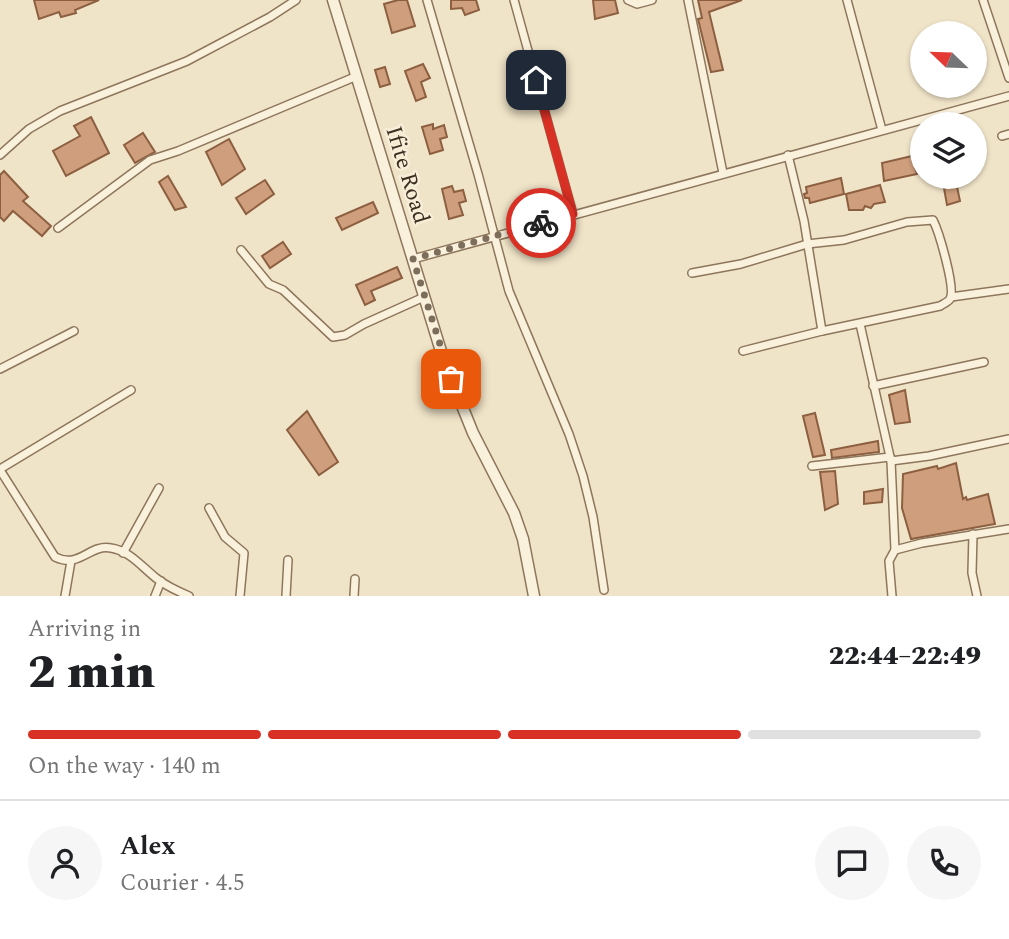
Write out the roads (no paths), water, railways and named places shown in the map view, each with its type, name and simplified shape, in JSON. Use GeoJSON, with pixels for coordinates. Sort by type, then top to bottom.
{"type":"FeatureCollection","features":[{"type":"Feature","properties":{"kind":"street"},"geometry":{"type":"LineString","coordinates":[[0,155],[29,129],[60,111],[187,61],[270,17],[296,0]]}},
{"type":"Feature","properties":{"kind":"street","name":"Ifite Road"},"geometry":{"type":"LineString","coordinates":[[333,0],[444,361],[473,433],[514,513],[523,539],[534,596]]}},
{"type":"Feature","properties":{"kind":"street"},"geometry":{"type":"LineString","coordinates":[[427,0],[509,291],[569,434],[583,476],[593,517],[604,590]]}},
{"type":"Feature","properties":{"kind":"street"},"geometry":{"type":"LineString","coordinates":[[514,0],[573,214]]}},
{"type":"Feature","properties":{"kind":"street"},"geometry":{"type":"LineString","coordinates":[[628,0],[637,4],[652,0]]}},
{"type":"Feature","properties":{"kind":"street"},"geometry":{"type":"LineString","coordinates":[[688,0],[723,173]]}},
{"type":"Feature","properties":{"kind":"street"},"geometry":{"type":"LineString","coordinates":[[847,0],[881,130]]}},
{"type":"Feature","properties":{"kind":"street"},"geometry":{"type":"LineString","coordinates":[[983,0],[1009,78]]}},
{"type":"Feature","properties":{"kind":"street"},"geometry":{"type":"LineString","coordinates":[[58,228],[150,160],[178,151],[357,76]]}},
{"type":"Feature","properties":{"kind":"street"},"geometry":{"type":"LineString","coordinates":[[413,259],[1009,96]]}},
{"type":"Feature","properties":{"kind":"street"},"geometry":{"type":"LineString","coordinates":[[788,155],[822,331]]}},
{"type":"Feature","properties":{"kind":"street"},"geometry":{"type":"LineString","coordinates":[[692,273],[741,264],[807,244],[844,240],[906,222],[933,220],[939,232],[951,297],[949,302],[743,351]]}},
{"type":"Feature","properties":{"kind":"street"},"geometry":{"type":"LineString","coordinates":[[241,250],[269,284],[284,290],[333,337],[345,335],[424,298]]}},
{"type":"Feature","properties":{"kind":"street"},"geometry":{"type":"LineString","coordinates":[[951,297],[1009,289]]}},
{"type":"Feature","properties":{"kind":"street"},"geometry":{"type":"LineString","coordinates":[[860,324],[891,459],[895,550]]}},
{"type":"Feature","properties":{"kind":"street"},"geometry":{"type":"LineString","coordinates":[[0,369],[74,331]]}},
{"type":"Feature","properties":{"kind":"street"},"geometry":{"type":"LineString","coordinates":[[873,386],[984,362]]}},
{"type":"Feature","properties":{"kind":"street"},"geometry":{"type":"LineString","coordinates":[[131,390],[1,474],[55,557],[71,561],[101,548],[112,548],[135,558],[161,581],[189,596]]}},
{"type":"Feature","properties":{"kind":"street"},"geometry":{"type":"LineString","coordinates":[[812,466],[929,456],[1009,439]]}},
{"type":"Feature","properties":{"kind":"street"},"geometry":{"type":"LineString","coordinates":[[123,552],[159,488]]}},
{"type":"Feature","properties":{"kind":"street"},"geometry":{"type":"LineString","coordinates":[[209,508],[225,537],[244,553],[240,596]]}},
{"type":"Feature","properties":{"kind":"street"},"geometry":{"type":"LineString","coordinates":[[892,596],[889,561],[899,547],[1009,529]]}},
{"type":"Feature","properties":{"kind":"street"},"geometry":{"type":"LineString","coordinates":[[973,534],[972,573],[977,596]]}},
{"type":"Feature","properties":{"kind":"street"},"geometry":{"type":"LineString","coordinates":[[286,596],[288,560]]}},
{"type":"Feature","properties":{"kind":"street"},"geometry":{"type":"LineString","coordinates":[[65,596],[71,561]]}},
{"type":"Feature","properties":{"kind":"street"},"geometry":{"type":"LineString","coordinates":[[354,596],[355,579]]}},
{"type":"Feature","properties":{"kind":"street"},"geometry":{"type":"LineString","coordinates":[[155,596],[161,581]]}}]}
